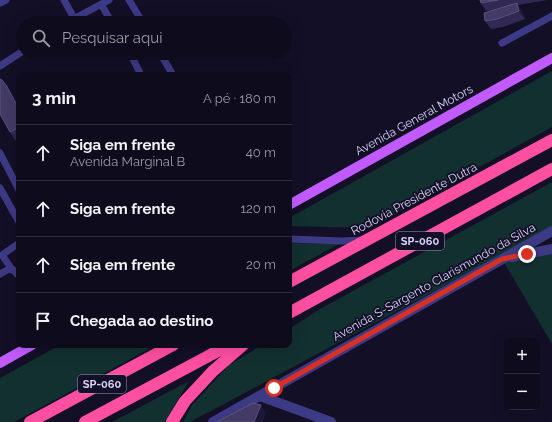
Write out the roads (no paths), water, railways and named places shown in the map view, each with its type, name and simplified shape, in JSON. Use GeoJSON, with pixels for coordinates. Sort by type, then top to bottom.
{"type":"FeatureCollection","features":[{"type":"Feature","properties":{"kind":"highway","name":"Rodovia Presidente Dutra"},"geometry":{"type":"LineString","coordinates":[[292,280],[552,140]]}},
{"type":"Feature","properties":{"kind":"highway","name":"SP-060"},"geometry":{"type":"LineString","coordinates":[[292,310],[552,169]]}},
{"type":"Feature","properties":{"kind":"highway","name":"SP-060"},"geometry":{"type":"LineString","coordinates":[[85,422],[223,348]]}},
{"type":"Feature","properties":{"kind":"highway"},"geometry":{"type":"LineString","coordinates":[[172,422],[185,401],[213,371],[240,348]]}},
{"type":"Feature","properties":{"kind":"highway","name":"SP-060"},"geometry":{"type":"LineString","coordinates":[[30,422],[161,349]]}},
{"type":"Feature","properties":{"kind":"main road","name":"Avenida General Motors"},"geometry":{"type":"LineString","coordinates":[[292,203],[552,58]]}},
{"type":"Feature","properties":{"kind":"main road"},"geometry":{"type":"LineString","coordinates":[[0,363],[27,348]]}},
{"type":"Feature","properties":{"kind":"street","name":"Avenida S-Sargento Clarismundo da Silva"},"geometry":{"type":"LineString","coordinates":[[213,422],[552,232]]}},
{"type":"Feature","properties":{"kind":"street"},"geometry":{"type":"LineString","coordinates":[[502,259],[552,249]]}},
{"type":"Feature","properties":{"kind":"street"},"geometry":{"type":"LineString","coordinates":[[260,396],[331,422]]}},
{"type":"Feature","properties":{"kind":"lane"},"geometry":{"type":"LineString","coordinates":[[0,3],[6,0]]}},
{"type":"Feature","properties":{"kind":"lane"},"geometry":{"type":"LineString","coordinates":[[64,0],[73,16]]}},
{"type":"Feature","properties":{"kind":"lane"},"geometry":{"type":"LineString","coordinates":[[78,16],[109,0]]}},
{"type":"Feature","properties":{"kind":"lane"},"geometry":{"type":"LineString","coordinates":[[129,0],[139,16]]}},
{"type":"Feature","properties":{"kind":"lane"},"geometry":{"type":"LineString","coordinates":[[101,4],[108,16]]}},
{"type":"Feature","properties":{"kind":"lane"},"geometry":{"type":"LineString","coordinates":[[502,43],[552,16]]}},
{"type":"Feature","properties":{"kind":"lane"},"geometry":{"type":"LineString","coordinates":[[0,66],[16,56]]}},
{"type":"Feature","properties":{"kind":"lane"},"geometry":{"type":"LineString","coordinates":[[134,60],[140,72]]}},
{"type":"Feature","properties":{"kind":"lane"},"geometry":{"type":"LineString","coordinates":[[164,60],[171,72]]}},
{"type":"Feature","properties":{"kind":"lane"},"geometry":{"type":"LineString","coordinates":[[0,153],[16,184]]}},
{"type":"Feature","properties":{"kind":"lane"},"geometry":{"type":"LineString","coordinates":[[0,188],[16,217]]}},
{"type":"Feature","properties":{"kind":"lane"},"geometry":{"type":"LineString","coordinates":[[292,239],[342,241],[368,239]]}},
{"type":"Feature","properties":{"kind":"lane"},"geometry":{"type":"LineString","coordinates":[[16,245],[2,255],[16,273]]}},
{"type":"Feature","properties":{"kind":"lane"},"geometry":{"type":"LineString","coordinates":[[0,274],[11,268]]}}]}
